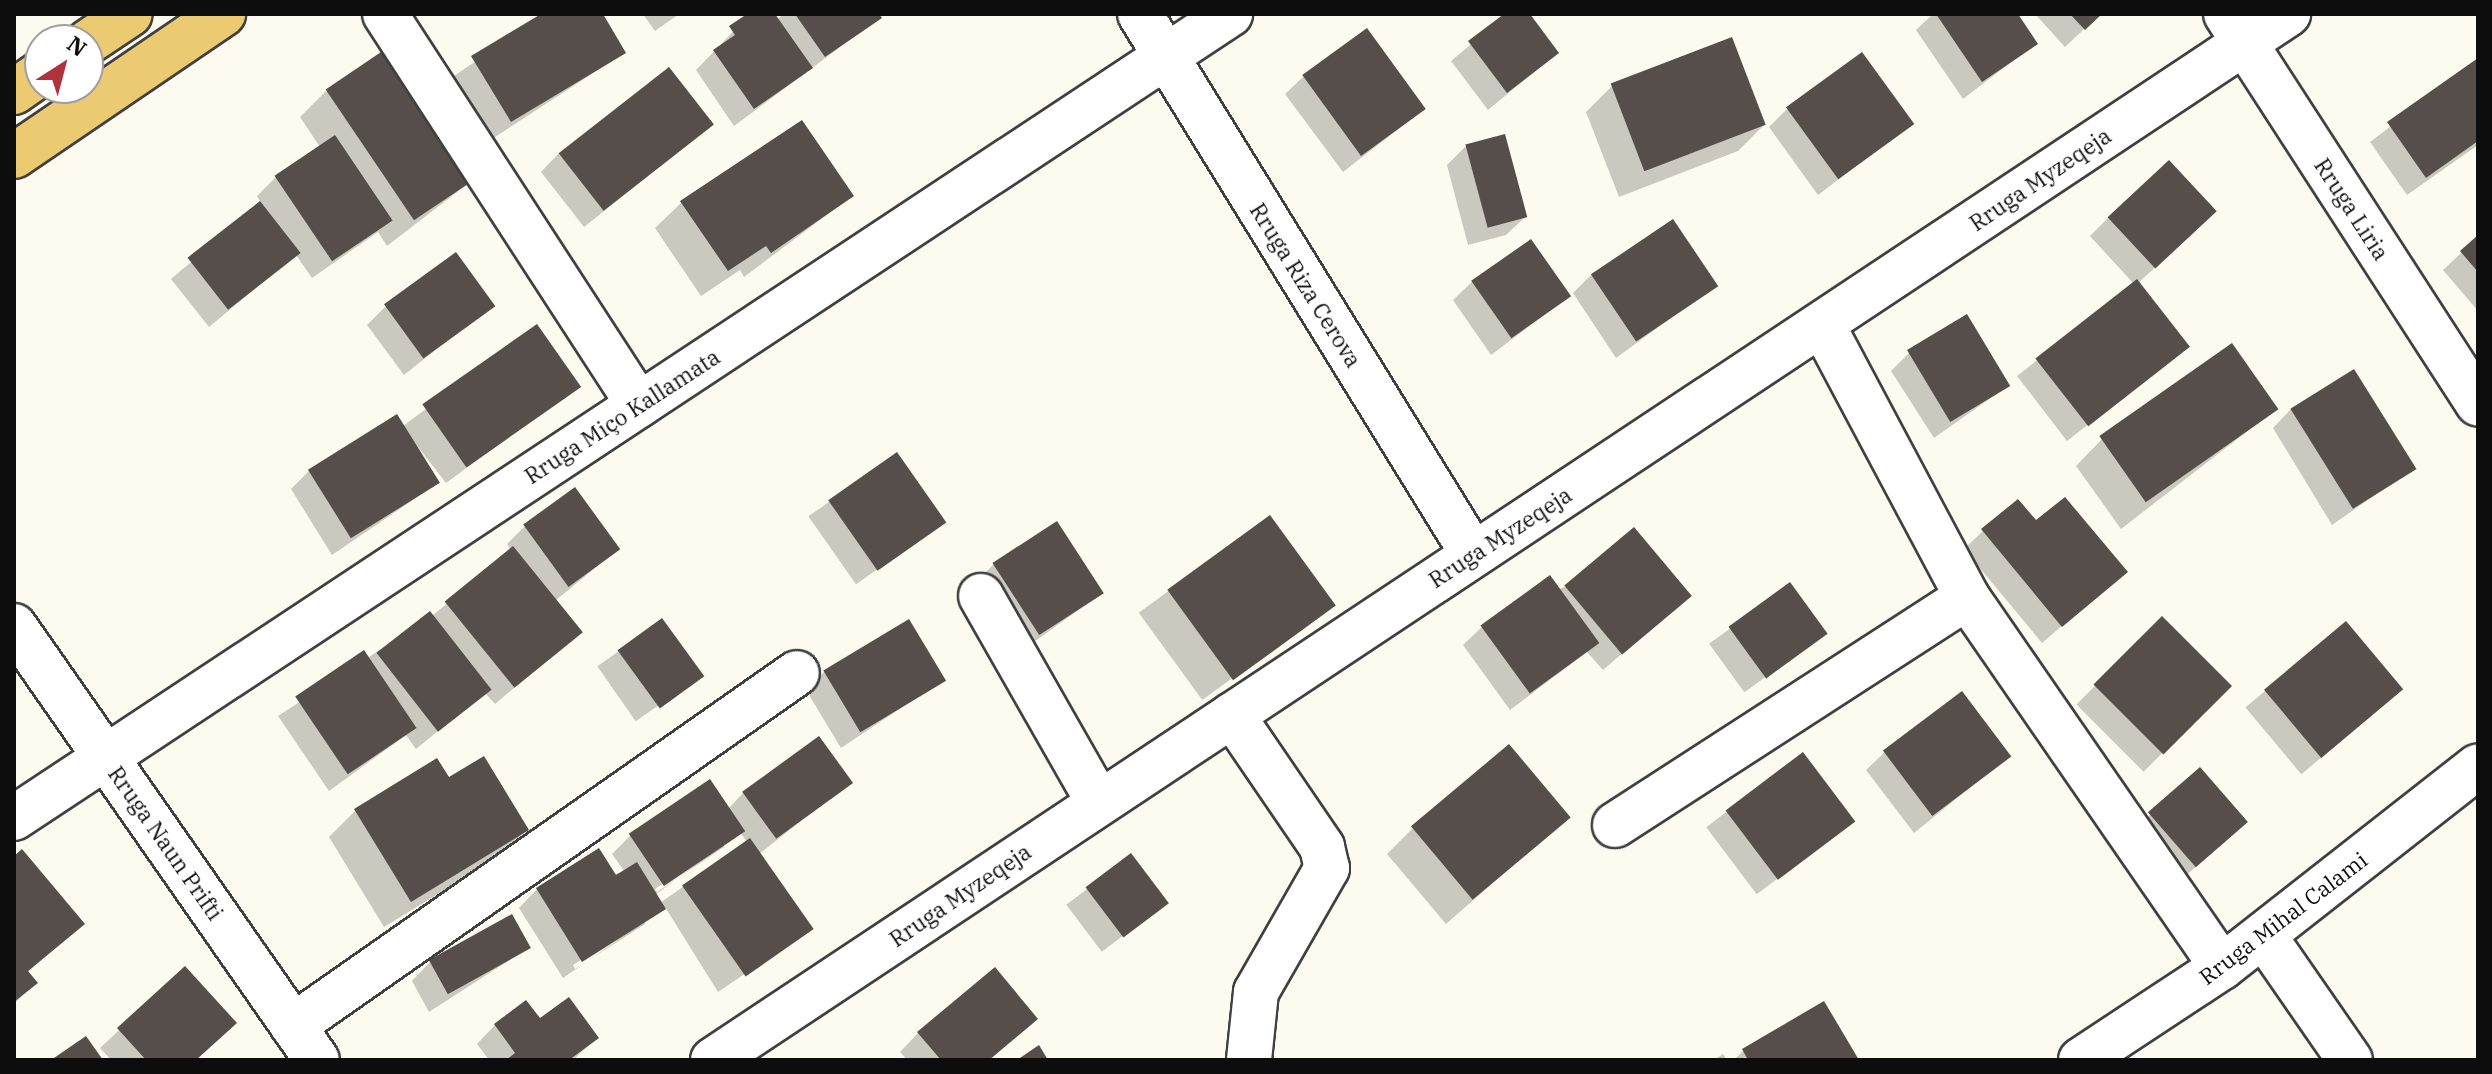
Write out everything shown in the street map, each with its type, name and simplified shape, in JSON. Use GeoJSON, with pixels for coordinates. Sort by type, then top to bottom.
{"type":"FeatureCollection","features":[{"type":"Feature","properties":{"kind":"main road"},"geometry":{"type":"LineString","coordinates":[[104,31],[130,14]]}},
{"type":"Feature","properties":{"kind":"main road"},"geometry":{"type":"LineString","coordinates":[[14,156],[223,14]]}},
{"type":"Feature","properties":{"kind":"street"},"geometry":{"type":"LineString","coordinates":[[385,14],[639,405]]}},
{"type":"Feature","properties":{"kind":"street","name":"Rruga Riza Cerova"},"geometry":{"type":"LineString","coordinates":[[1140,14],[1473,554]]}},
{"type":"Feature","properties":{"kind":"street","name":"Rruga Miço Kallamata"},"geometry":{"type":"LineString","coordinates":[[14,818],[1230,14]]}},
{"type":"Feature","properties":{"kind":"street","name":"Rruga Myzeqeja"},"geometry":{"type":"LineString","coordinates":[[732,1055],[1099,803],[1823,326],[2235,28],[2288,14]]}},
{"type":"Feature","properties":{"kind":"street","name":"Rruga Liria"},"geometry":{"type":"LineString","coordinates":[[2235,28],[2478,404]]}},
{"type":"Feature","properties":{"kind":"street"},"geometry":{"type":"LineString","coordinates":[[1823,326],[1967,597],[2222,967]]}},
{"type":"Feature","properties":{"kind":"street"},"geometry":{"type":"LineString","coordinates":[[981,596],[1099,803]]}},
{"type":"Feature","properties":{"kind":"street"},"geometry":{"type":"LineString","coordinates":[[1615,825],[1967,597]]}},
{"type":"Feature","properties":{"kind":"street","name":"Rruga Naun Prifti"},"geometry":{"type":"LineString","coordinates":[[14,626],[305,1043]]}},
{"type":"Feature","properties":{"kind":"street"},"geometry":{"type":"LineString","coordinates":[[305,1043],[797,673]]}},
{"type":"Feature","properties":{"kind":"street"},"geometry":{"type":"LineString","coordinates":[[1232,715],[1322,847],[1327,868],[1256,992],[1249,1060]]}},
{"type":"Feature","properties":{"kind":"street","name":"Rruga Mihal Calami"},"geometry":{"type":"LineString","coordinates":[[2081,1060],[2264,936],[2478,766]]}},
{"type":"Feature","properties":{"kind":"street"},"geometry":{"type":"LineString","coordinates":[[2264,936],[2350,1060]]}},
{"type":"Feature","properties":{"kind":"building"},"geometry":{"type":"Polygon","coordinates":[[[541,14],[603,14],[626,53],[511,122],[471,56],[541,14]]]}},
{"type":"Feature","properties":{"kind":"building"},"geometry":{"type":"Polygon","coordinates":[[[747,14],[775,14],[813,68],[754,109],[713,50],[735,35],[729,26],[747,14]]]}},
{"type":"Feature","properties":{"kind":"building"},"geometry":{"type":"Polygon","coordinates":[[[795,14],[879,14],[882,18],[825,57],[795,14]]]}},
{"type":"Feature","properties":{"kind":"building"},"geometry":{"type":"Polygon","coordinates":[[[1504,14],[1530,14],[1559,53],[1507,93],[1468,41],[1504,14]]]}},
{"type":"Feature","properties":{"kind":"building"},"geometry":{"type":"Polygon","coordinates":[[[1936,14],[2018,14],[2038,44],[1982,82],[1936,14]]]}},
{"type":"Feature","properties":{"kind":"building"},"geometry":{"type":"Polygon","coordinates":[[[2070,14],[2102,14],[2085,30],[2070,14]]]}},
{"type":"Feature","properties":{"kind":"building"},"geometry":{"type":"Polygon","coordinates":[[[1367,28],[1426,109],[1361,156],[1302,75],[1367,28]]]}},
{"type":"Feature","properties":{"kind":"building"},"geometry":{"type":"Polygon","coordinates":[[[1732,37],[1766,125],[1644,171],[1611,84],[1732,37]]]}},
{"type":"Feature","properties":{"kind":"building"},"geometry":{"type":"Polygon","coordinates":[[[387,48],[475,179],[414,220],[326,89],[387,48]]]}},
{"type":"Feature","properties":{"kind":"building"},"geometry":{"type":"Polygon","coordinates":[[[1862,52],[1914,124],[1838,179],[1786,107],[1862,52]]]}},
{"type":"Feature","properties":{"kind":"building"},"geometry":{"type":"Polygon","coordinates":[[[2478,58],[2478,141],[2426,178],[2387,122],[2478,58]]]}},
{"type":"Feature","properties":{"kind":"building"},"geometry":{"type":"Polygon","coordinates":[[[669,67],[714,125],[604,211],[559,153],[669,67]]]}},
{"type":"Feature","properties":{"kind":"building"},"geometry":{"type":"Polygon","coordinates":[[[802,120],[854,196],[771,253],[766,246],[728,271],[680,201],[802,120]]]}},
{"type":"Feature","properties":{"kind":"building"},"geometry":{"type":"Polygon","coordinates":[[[1505,134],[1527,217],[1488,228],[1465,145],[1505,134]]]}},
{"type":"Feature","properties":{"kind":"building"},"geometry":{"type":"Polygon","coordinates":[[[335,135],[393,220],[332,261],[274,176],[335,135]]]}},
{"type":"Feature","properties":{"kind":"building"},"geometry":{"type":"Polygon","coordinates":[[[2169,160],[2217,211],[2155,268],[2108,217],[2169,160]]]}},
{"type":"Feature","properties":{"kind":"building"},"geometry":{"type":"Polygon","coordinates":[[[260,201],[301,253],[228,310],[188,258],[260,201]]]}},
{"type":"Feature","properties":{"kind":"building"},"geometry":{"type":"Polygon","coordinates":[[[1673,219],[1718,286],[1636,342],[1591,274],[1673,219]]]}},
{"type":"Feature","properties":{"kind":"building"},"geometry":{"type":"Polygon","coordinates":[[[2478,235],[2478,272],[2460,251],[2478,235]]]}},
{"type":"Feature","properties":{"kind":"building"},"geometry":{"type":"Polygon","coordinates":[[[1531,239],[1571,296],[1511,338],[1471,281],[1531,239]]]}},
{"type":"Feature","properties":{"kind":"building"},"geometry":{"type":"Polygon","coordinates":[[[456,252],[495,306],[423,359],[384,304],[456,252]]]}},
{"type":"Feature","properties":{"kind":"building"},"geometry":{"type":"Polygon","coordinates":[[[2137,279],[2190,347],[2088,426],[2035,358],[2137,279]]]}},
{"type":"Feature","properties":{"kind":"building"},"geometry":{"type":"Polygon","coordinates":[[[1967,314],[2010,386],[1950,422],[1907,350],[1967,314]]]}},
{"type":"Feature","properties":{"kind":"building"},"geometry":{"type":"Polygon","coordinates":[[[537,324],[581,387],[466,467],[422,404],[537,324]]]}},
{"type":"Feature","properties":{"kind":"building"},"geometry":{"type":"Polygon","coordinates":[[[2232,343],[2278,409],[2146,502],[2099,436],[2232,343]]]}},
{"type":"Feature","properties":{"kind":"building"},"geometry":{"type":"Polygon","coordinates":[[[2354,369],[2417,469],[2353,509],[2290,409],[2354,369]]]}},
{"type":"Feature","properties":{"kind":"building"},"geometry":{"type":"Polygon","coordinates":[[[397,414],[440,483],[351,538],[308,470],[397,414]]]}},
{"type":"Feature","properties":{"kind":"building"},"geometry":{"type":"Polygon","coordinates":[[[897,452],[946,522],[878,571],[828,500],[897,452]]]}},
{"type":"Feature","properties":{"kind":"building"},"geometry":{"type":"Polygon","coordinates":[[[575,487],[620,549],[568,587],[523,525],[575,487]]]}},
{"type":"Feature","properties":{"kind":"building"},"geometry":{"type":"Polygon","coordinates":[[[2065,497],[2128,572],[2062,627],[1981,529],[2018,499],[2036,520],[2065,497]]]}},
{"type":"Feature","properties":{"kind":"building"},"geometry":{"type":"Polygon","coordinates":[[[1270,515],[1336,606],[1233,680],[1167,590],[1270,515]]]}},
{"type":"Feature","properties":{"kind":"building"},"geometry":{"type":"Polygon","coordinates":[[[1057,521],[1104,593],[1039,635],[992,563],[1057,521]]]}},
{"type":"Feature","properties":{"kind":"building"},"geometry":{"type":"Polygon","coordinates":[[[1634,527],[1692,596],[1622,654],[1564,585],[1634,527]]]}},
{"type":"Feature","properties":{"kind":"building"},"geometry":{"type":"Polygon","coordinates":[[[513,546],[583,632],[514,688],[445,601],[513,546]]]}},
{"type":"Feature","properties":{"kind":"building"},"geometry":{"type":"Polygon","coordinates":[[[1550,575],[1599,643],[1530,694],[1480,626],[1550,575]]]}},
{"type":"Feature","properties":{"kind":"building"},"geometry":{"type":"Polygon","coordinates":[[[1790,582],[1828,634],[1766,678],[1729,627],[1790,582]]]}},
{"type":"Feature","properties":{"kind":"building"},"geometry":{"type":"Polygon","coordinates":[[[430,611],[492,690],[438,732],[376,653],[430,611]]]}},
{"type":"Feature","properties":{"kind":"building"},"geometry":{"type":"Polygon","coordinates":[[[2162,616],[2232,686],[2163,755],[2093,685],[2162,616]]]}},
{"type":"Feature","properties":{"kind":"building"},"geometry":{"type":"Polygon","coordinates":[[[662,618],[704,676],[660,709],[618,650],[662,618]]]}},
{"type":"Feature","properties":{"kind":"building"},"geometry":{"type":"Polygon","coordinates":[[[909,619],[946,681],[860,732],[823,671],[909,619]]]}},
{"type":"Feature","properties":{"kind":"building"},"geometry":{"type":"Polygon","coordinates":[[[2346,621],[2403,689],[2321,758],[2264,690],[2346,621]]]}},
{"type":"Feature","properties":{"kind":"building"},"geometry":{"type":"Polygon","coordinates":[[[364,650],[417,728],[348,774],[295,696],[364,650]]]}},
{"type":"Feature","properties":{"kind":"building"},"geometry":{"type":"Polygon","coordinates":[[[1962,691],[2011,756],[1932,816],[1883,751],[1962,691]]]}},
{"type":"Feature","properties":{"kind":"building"},"geometry":{"type":"Polygon","coordinates":[[[819,736],[853,783],[776,839],[742,792],[819,736]]]}},
{"type":"Feature","properties":{"kind":"building"},"geometry":{"type":"Polygon","coordinates":[[[1509,744],[1571,818],[1473,900],[1411,826],[1509,744]]]}},
{"type":"Feature","properties":{"kind":"building"},"geometry":{"type":"Polygon","coordinates":[[[1803,752],[1855,821],[1778,880],[1726,810],[1803,752]]]}},
{"type":"Feature","properties":{"kind":"building"},"geometry":{"type":"Polygon","coordinates":[[[484,756],[529,830],[411,902],[354,809],[437,758],[449,777],[484,756]]]}},
{"type":"Feature","properties":{"kind":"building"},"geometry":{"type":"Polygon","coordinates":[[[2200,767],[2248,822],[2196,867],[2148,812],[2200,767]]]}},
{"type":"Feature","properties":{"kind":"building"},"geometry":{"type":"Polygon","coordinates":[[[710,779],[745,831],[664,886],[629,834],[710,779]]]}},
{"type":"Feature","properties":{"kind":"building"},"geometry":{"type":"Polygon","coordinates":[[[750,838],[814,929],[746,977],[682,886],[750,838]]]}},
{"type":"Feature","properties":{"kind":"building"},"geometry":{"type":"Polygon","coordinates":[[[599,848],[616,875],[637,862],[666,909],[582,962],[536,888],[599,848]]]}},
{"type":"Feature","properties":{"kind":"building"},"geometry":{"type":"Polygon","coordinates":[[[22,849],[85,924],[28,971],[38,983],[14,1002],[14,856],[22,849]]]}},
{"type":"Feature","properties":{"kind":"building"},"geometry":{"type":"Polygon","coordinates":[[[1131,853],[1169,903],[1123,938],[1085,887],[1131,853]]]}},
{"type":"Feature","properties":{"kind":"building"},"geometry":{"type":"Polygon","coordinates":[[[512,914],[531,948],[448,994],[429,960],[512,914]]]}},
{"type":"Feature","properties":{"kind":"building"},"geometry":{"type":"Polygon","coordinates":[[[185,966],[237,1023],[196,1060],[146,1060],[117,1028],[185,966]]]}},
{"type":"Feature","properties":{"kind":"building"},"geometry":{"type":"Polygon","coordinates":[[[995,967],[1038,1019],[989,1060],[941,1060],[917,1032],[995,967]]]}},
{"type":"Feature","properties":{"kind":"building"},"geometry":{"type":"Polygon","coordinates":[[[569,997],[599,1038],[569,1060],[506,1060],[515,1053],[494,1024],[526,1000],[540,1018],[569,997]]]}},
{"type":"Feature","properties":{"kind":"building"},"geometry":{"type":"Polygon","coordinates":[[[1824,1001],[1859,1060],[1748,1060],[1742,1049],[1824,1001]]]}},
{"type":"Feature","properties":{"kind":"building"},"geometry":{"type":"Polygon","coordinates":[[[86,1036],[103,1060],[51,1060],[86,1036]]]}},
{"type":"Feature","properties":{"kind":"building"},"geometry":{"type":"Polygon","coordinates":[[[1039,1045],[1048,1060],[1017,1060],[1039,1045]]]}}]}
